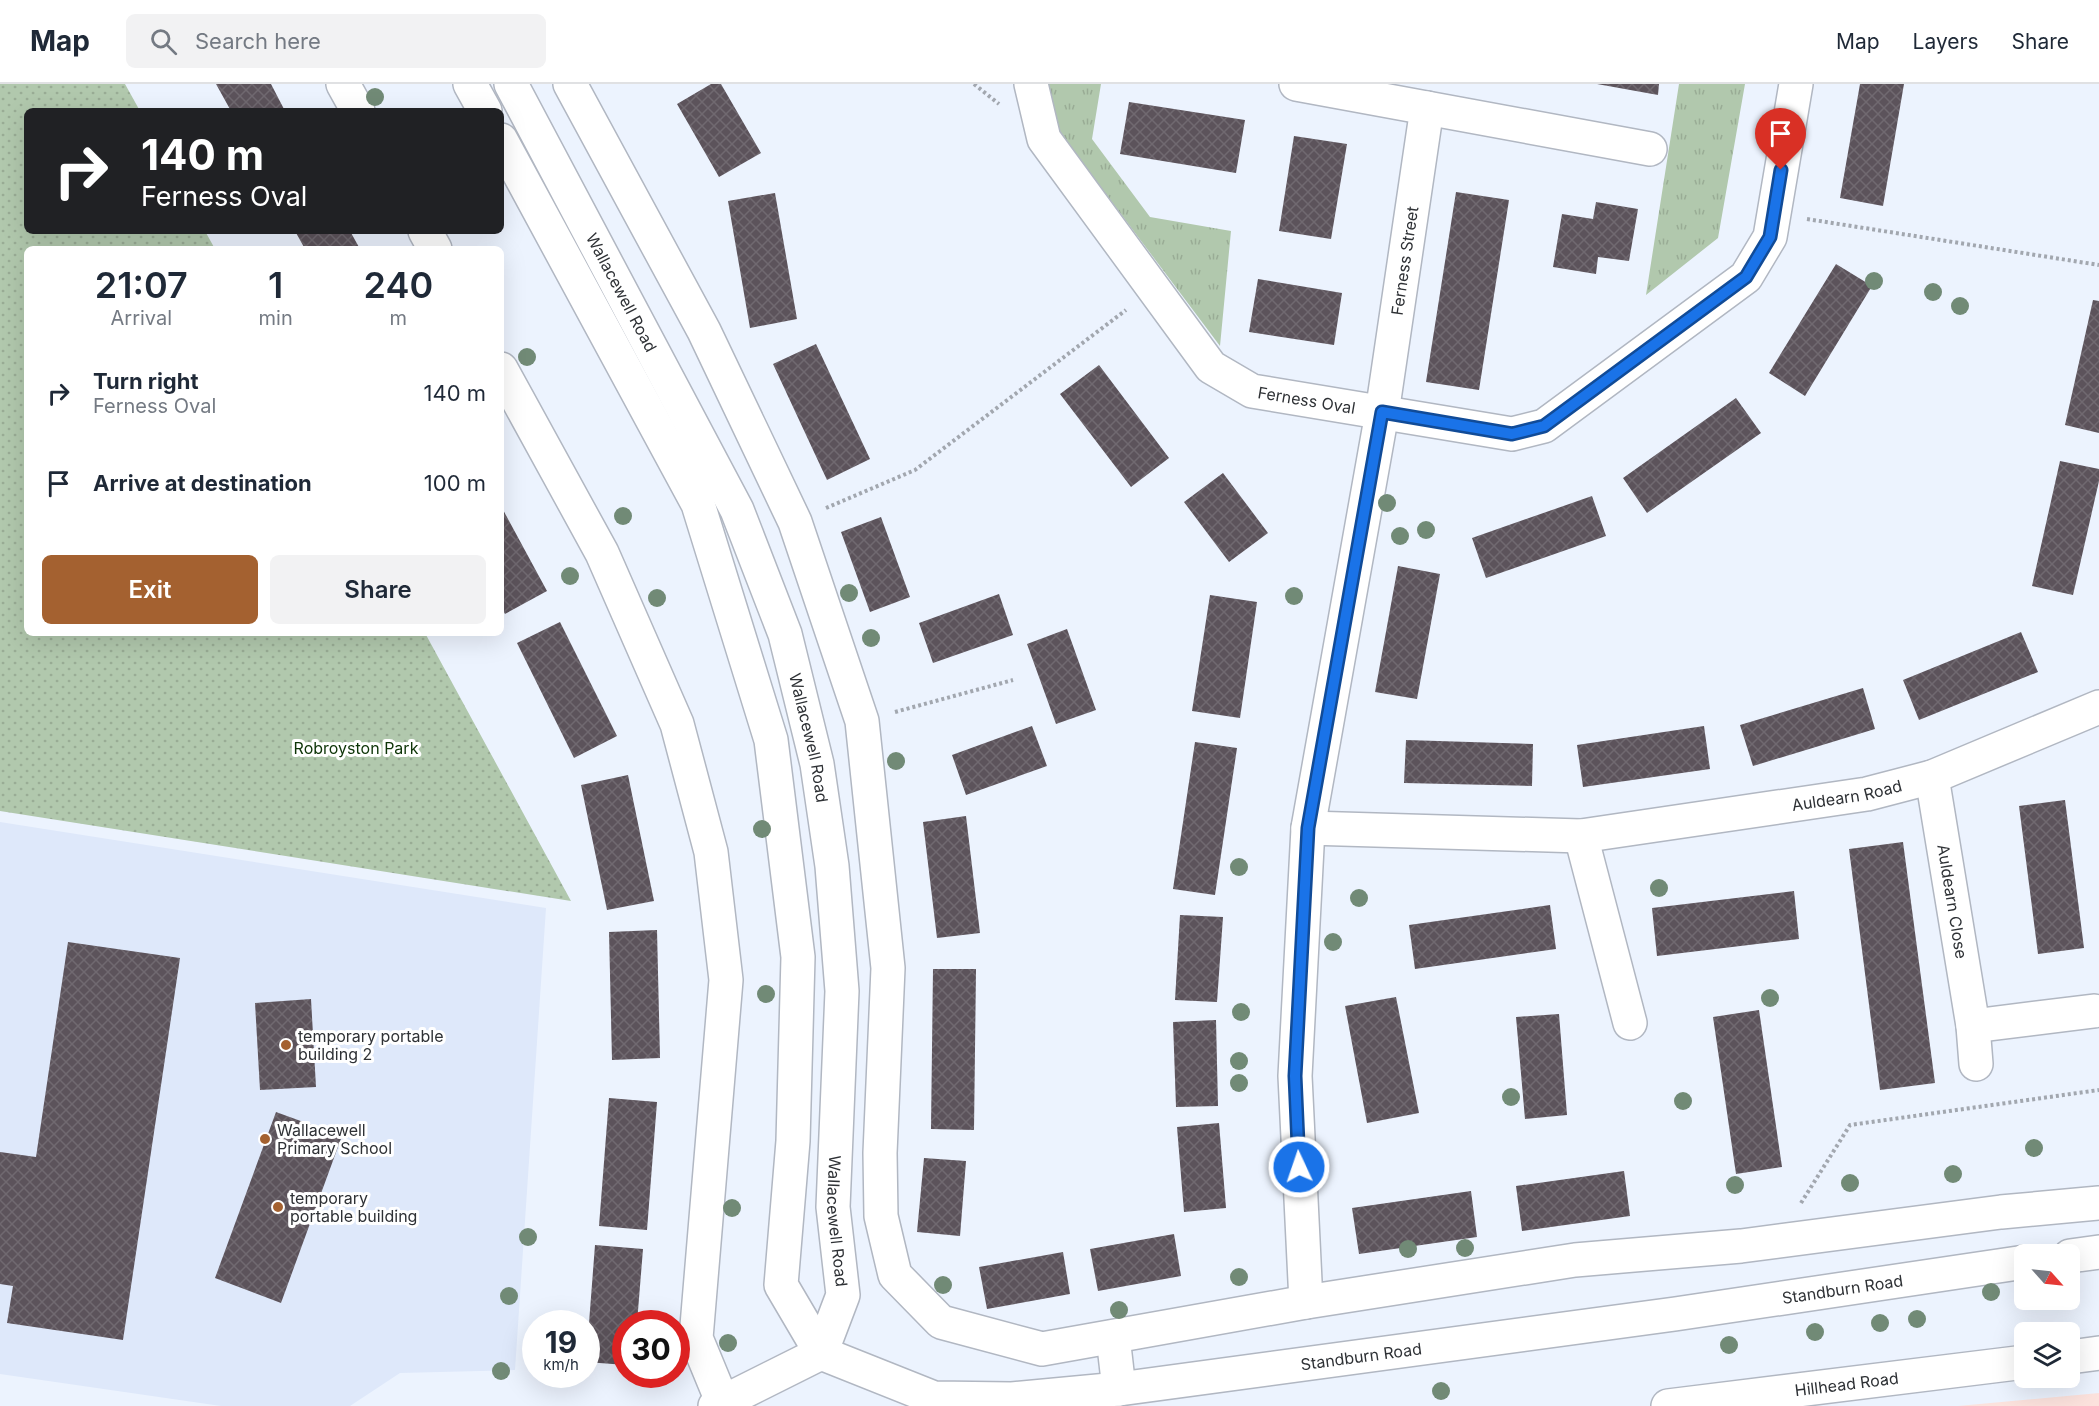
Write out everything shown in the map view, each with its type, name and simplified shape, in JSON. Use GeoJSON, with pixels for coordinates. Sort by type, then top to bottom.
{"type":"FeatureCollection","features":[{"type":"Feature","properties":{"kind":"street"},"geometry":{"type":"LineString","coordinates":[[343,84],[356,108]]}},
{"type":"Feature","properties":{"kind":"street"},"geometry":{"type":"LineString","coordinates":[[470,84],[483,108]]}},
{"type":"Feature","properties":{"kind":"street","name":"Wallacewell Road"},"geometry":{"type":"LineString","coordinates":[[511,84],[738,510],[785,634],[817,764],[832,866],[842,991],[833,1207],[843,1295],[821,1353]]}},
{"type":"Feature","properties":{"kind":"street"},"geometry":{"type":"LineString","coordinates":[[570,84],[704,332],[795,522],[862,721],[888,968],[880,1153],[881,1216],[895,1275],[941,1322],[1042,1349],[1306,1302],[1575,1260],[1777,1241],[2001,1212],[2099,1203]]}},
{"type":"Feature","properties":{"kind":"street","name":"Ferness Oval"},"geometry":{"type":"LineString","coordinates":[[1031,84],[1044,139],[1211,367],[1252,391],[1512,434],[1544,426],[1746,277],[1770,237],[1796,84]]}},
{"type":"Feature","properties":{"kind":"street"},"geometry":{"type":"LineString","coordinates":[[1296,84],[1650,149]]}},
{"type":"Feature","properties":{"kind":"street","name":"Ferness Street"},"geometry":{"type":"LineString","coordinates":[[1306,1302],[1295,1076],[1308,828],[1382,412],[1427,108]]}},
{"type":"Feature","properties":{"kind":"street","name":"Wallacewell Road"},"geometry":{"type":"LineString","coordinates":[[504,146],[698,504],[771,740],[798,957],[793,1141],[781,1285],[821,1353]]}},
{"type":"Feature","properties":{"kind":"street"},"geometry":{"type":"LineString","coordinates":[[504,375],[607,564],[677,724],[711,852],[726,980],[696,1338],[719,1404],[821,1353]]}},
{"type":"Feature","properties":{"kind":"street","name":"Auldearn Road"},"geometry":{"type":"LineString","coordinates":[[1308,828],[1581,836],[1867,794],[1932,777],[2099,707]]}},
{"type":"Feature","properties":{"kind":"street","name":"Auldearn Close"},"geometry":{"type":"LineString","coordinates":[[1932,777],[1973,1026],[1976,1064]]}},
{"type":"Feature","properties":{"kind":"street"},"geometry":{"type":"LineString","coordinates":[[1581,836],[1630,1023]]}},
{"type":"Feature","properties":{"kind":"street"},"geometry":{"type":"LineString","coordinates":[[1973,1026],[2094,1011]]}},
{"type":"Feature","properties":{"kind":"street"},"geometry":{"type":"LineString","coordinates":[[2080,1255],[2099,1252]]}},
{"type":"Feature","properties":{"kind":"street","name":"Standburn Road"},"geometry":{"type":"LineString","coordinates":[[821,1353],[934,1398],[1012,1399],[1119,1389],[1664,1315],[2014,1264]]}},
{"type":"Feature","properties":{"kind":"street"},"geometry":{"type":"LineString","coordinates":[[1113,1337],[1119,1389]]}},
{"type":"Feature","properties":{"kind":"street"},"geometry":{"type":"LineString","coordinates":[[2080,1356],[2099,1353]]}},
{"type":"Feature","properties":{"kind":"street","name":"Hillhead Road"},"geometry":{"type":"LineString","coordinates":[[1668,1406],[2014,1363]]}},
{"type":"Feature","properties":{"kind":"path"},"geometry":{"type":"LineString","coordinates":[[1774,213],[2099,265]]}},
{"type":"Feature","properties":{"kind":"path"},"geometry":{"type":"LineString","coordinates":[[795,522],[915,470],[1154,289]]}},
{"type":"Feature","properties":{"kind":"path"},"geometry":{"type":"LineString","coordinates":[[862,721],[1013,680]]}},
{"type":"Feature","properties":{"kind":"path"},"geometry":{"type":"LineString","coordinates":[[1777,1241],[1850,1125],[2099,1090]]}},
{"type":"Feature","properties":{"kind":"shaded area","name":"Wallacewell Primary School"},"geometry":{"type":"Polygon","coordinates":[[[0,822],[546,908],[515,1370],[400,1373],[350,1406],[221,1406],[0,1374],[0,822]]]}},
{"type":"Feature","properties":{"kind":"shaded area"},"geometry":{"type":"Polygon","coordinates":[[[2099,1393],[2099,1406],[1958,1406],[2099,1393]]]}},
{"type":"Feature","properties":{"kind":"green space","name":"Robroyston Park"},"geometry":{"type":"Polygon","coordinates":[[[0,84],[125,84],[138,108],[24,108],[24,234],[207,234],[213,246],[24,246],[24,636],[427,636],[571,901],[0,811],[0,84]]]}},
{"type":"Feature","properties":{"kind":"green space"},"geometry":{"type":"Polygon","coordinates":[[[1041,84],[1101,84],[1092,139],[1150,217],[1231,231],[1220,346],[1048,117],[1041,84]]]}},
{"type":"Feature","properties":{"kind":"green space"},"geometry":{"type":"Polygon","coordinates":[[[1679,84],[1745,84],[1718,238],[1646,295],[1679,84]]]}},
{"type":"Feature","properties":{"kind":"building"},"geometry":{"type":"Polygon","coordinates":[[[216,84],[271,84],[283,108],[229,108],[216,84]]]}},
{"type":"Feature","properties":{"kind":"building"},"geometry":{"type":"Polygon","coordinates":[[[711,84],[721,84],[761,153],[719,177],[677,104],[711,84]]]}},
{"type":"Feature","properties":{"kind":"building"},"geometry":{"type":"Polygon","coordinates":[[[1597,84],[1659,84],[1658,95],[1597,84]]]}},
{"type":"Feature","properties":{"kind":"building"},"geometry":{"type":"Polygon","coordinates":[[[1860,84],[1904,84],[1883,206],[1840,198],[1860,84]]]}},
{"type":"Feature","properties":{"kind":"building"},"geometry":{"type":"Polygon","coordinates":[[[1129,102],[1245,120],[1236,173],[1120,154],[1129,102]]]}},
{"type":"Feature","properties":{"kind":"building"},"geometry":{"type":"Polygon","coordinates":[[[1294,136],[1347,144],[1331,239],[1279,231],[1294,136]]]}},
{"type":"Feature","properties":{"kind":"building"},"geometry":{"type":"Polygon","coordinates":[[[1456,192],[1509,200],[1479,390],[1426,382],[1456,192]]]}},
{"type":"Feature","properties":{"kind":"building"},"geometry":{"type":"Polygon","coordinates":[[[775,193],[797,319],[750,328],[728,201],[775,193]]]}},
{"type":"Feature","properties":{"kind":"building"},"geometry":{"type":"Polygon","coordinates":[[[1596,202],[1638,209],[1629,261],[1598,257],[1596,274],[1553,267],[1562,214],[1593,219],[1596,202]]]}},
{"type":"Feature","properties":{"kind":"building"},"geometry":{"type":"Polygon","coordinates":[[[297,234],[352,234],[358,246],[303,246],[297,234]]]}},
{"type":"Feature","properties":{"kind":"building"},"geometry":{"type":"Polygon","coordinates":[[[1836,264],[1872,286],[1805,396],[1769,373],[1836,264]]]}},
{"type":"Feature","properties":{"kind":"building"},"geometry":{"type":"Polygon","coordinates":[[[1258,279],[1342,293],[1334,345],[1249,332],[1258,279]]]}},
{"type":"Feature","properties":{"kind":"building"},"geometry":{"type":"Polygon","coordinates":[[[2093,300],[2099,301],[2099,433],[2065,425],[2093,300]]]}},
{"type":"Feature","properties":{"kind":"building"},"geometry":{"type":"Polygon","coordinates":[[[816,344],[870,459],[827,480],[773,364],[816,344]]]}},
{"type":"Feature","properties":{"kind":"building"},"geometry":{"type":"Polygon","coordinates":[[[1099,365],[1169,458],[1131,487],[1060,394],[1099,365]]]}},
{"type":"Feature","properties":{"kind":"building"},"geometry":{"type":"Polygon","coordinates":[[[1736,398],[1761,433],[1647,513],[1623,478],[1736,398]]]}},
{"type":"Feature","properties":{"kind":"building"},"geometry":{"type":"Polygon","coordinates":[[[2060,461],[2099,469],[2099,481],[2073,595],[2032,586],[2060,461]]]}},
{"type":"Feature","properties":{"kind":"building"},"geometry":{"type":"Polygon","coordinates":[[[1223,473],[1268,533],[1229,562],[1184,502],[1223,473]]]}},
{"type":"Feature","properties":{"kind":"building"},"geometry":{"type":"Polygon","coordinates":[[[1592,496],[1606,536],[1486,578],[1472,538],[1592,496]]]}},
{"type":"Feature","properties":{"kind":"building"},"geometry":{"type":"Polygon","coordinates":[[[504,512],[547,591],[505,614],[504,612],[504,512]]]}},
{"type":"Feature","properties":{"kind":"building"},"geometry":{"type":"Polygon","coordinates":[[[881,517],[910,597],[870,612],[841,532],[881,517]]]}},
{"type":"Feature","properties":{"kind":"building"},"geometry":{"type":"Polygon","coordinates":[[[1398,566],[1440,574],[1417,699],[1375,692],[1398,566]]]}},
{"type":"Feature","properties":{"kind":"building"},"geometry":{"type":"Polygon","coordinates":[[[999,594],[1013,635],[933,663],[919,623],[999,594]]]}},
{"type":"Feature","properties":{"kind":"building"},"geometry":{"type":"Polygon","coordinates":[[[1210,595],[1257,602],[1240,718],[1192,711],[1210,595]]]}},
{"type":"Feature","properties":{"kind":"building"},"geometry":{"type":"Polygon","coordinates":[[[560,622],[617,736],[574,758],[517,643],[560,622]]]}},
{"type":"Feature","properties":{"kind":"building"},"geometry":{"type":"Polygon","coordinates":[[[1067,629],[1096,710],[1056,724],[1027,644],[1067,629]]]}},
{"type":"Feature","properties":{"kind":"building"},"geometry":{"type":"Polygon","coordinates":[[[2021,632],[2038,672],[1919,720],[1903,680],[2021,632]]]}},
{"type":"Feature","properties":{"kind":"building"},"geometry":{"type":"Polygon","coordinates":[[[1863,688],[1875,729],[1753,766],[1740,725],[1863,688]]]}},
{"type":"Feature","properties":{"kind":"building"},"geometry":{"type":"Polygon","coordinates":[[[1032,726],[1047,766],[966,795],[952,755],[1032,726]]]}},
{"type":"Feature","properties":{"kind":"building"},"geometry":{"type":"Polygon","coordinates":[[[1704,726],[1710,769],[1583,787],[1577,745],[1704,726]]]}},
{"type":"Feature","properties":{"kind":"building"},"geometry":{"type":"Polygon","coordinates":[[[1406,740],[1533,744],[1532,786],[1404,783],[1406,740]]]}},
{"type":"Feature","properties":{"kind":"building"},"geometry":{"type":"Polygon","coordinates":[[[1195,742],[1237,748],[1215,895],[1173,889],[1195,742]]]}},
{"type":"Feature","properties":{"kind":"building"},"geometry":{"type":"Polygon","coordinates":[[[628,775],[654,901],[607,910],[581,785],[628,775]]]}},
{"type":"Feature","properties":{"kind":"building"},"geometry":{"type":"Polygon","coordinates":[[[2065,800],[2084,948],[2038,954],[2019,806],[2065,800]]]}},
{"type":"Feature","properties":{"kind":"building"},"geometry":{"type":"Polygon","coordinates":[[[966,816],[980,933],[937,938],[923,822],[966,816]]]}},
{"type":"Feature","properties":{"kind":"building"},"geometry":{"type":"Polygon","coordinates":[[[1903,842],[1935,1083],[1880,1090],[1849,849],[1903,842]]]}},
{"type":"Feature","properties":{"kind":"building"},"geometry":{"type":"Polygon","coordinates":[[[1794,891],[1799,939],[1657,956],[1652,908],[1794,891]]]}},
{"type":"Feature","properties":{"kind":"building"},"geometry":{"type":"Polygon","coordinates":[[[1550,905],[1556,949],[1415,969],[1409,925],[1550,905]]]}},
{"type":"Feature","properties":{"kind":"building"},"geometry":{"type":"Polygon","coordinates":[[[1180,915],[1223,917],[1217,1002],[1175,1000],[1180,915]]]}},
{"type":"Feature","properties":{"kind":"building"},"geometry":{"type":"Polygon","coordinates":[[[657,930],[660,1058],[612,1060],[609,932],[657,930]]]}},
{"type":"Feature","properties":{"kind":"building"},"geometry":{"type":"Polygon","coordinates":[[[68,942],[180,958],[123,1340],[7,1323],[13,1286],[0,1284],[0,1152],[36,1157],[68,942]]]}},
{"type":"Feature","properties":{"kind":"building"},"geometry":{"type":"Polygon","coordinates":[[[933,969],[976,969],[974,1130],[931,1129],[933,969]]]}},
{"type":"Feature","properties":{"kind":"building"},"geometry":{"type":"Polygon","coordinates":[[[1396,997],[1419,1113],[1367,1123],[1345,1006],[1396,997]]]}},
{"type":"Feature","properties":{"kind":"building","name":"temporary portable building 2"},"geometry":{"type":"Polygon","coordinates":[[[311,999],[316,1087],[260,1090],[255,1003],[311,999]]]}},
{"type":"Feature","properties":{"kind":"building"},"geometry":{"type":"Polygon","coordinates":[[[1759,1010],[1782,1167],[1736,1174],[1713,1017],[1759,1010]]]}},
{"type":"Feature","properties":{"kind":"building"},"geometry":{"type":"Polygon","coordinates":[[[1559,1014],[1567,1115],[1525,1119],[1516,1017],[1559,1014]]]}},
{"type":"Feature","properties":{"kind":"building"},"geometry":{"type":"Polygon","coordinates":[[[1216,1020],[1218,1106],[1176,1107],[1173,1022],[1216,1020]]]}},
{"type":"Feature","properties":{"kind":"building"},"geometry":{"type":"Polygon","coordinates":[[[609,1098],[657,1102],[647,1230],[599,1226],[609,1098]]]}},
{"type":"Feature","properties":{"kind":"building","name":"temporary portable building"},"geometry":{"type":"Polygon","coordinates":[[[276,1112],[342,1136],[281,1303],[215,1278],[276,1112]]]}},
{"type":"Feature","properties":{"kind":"building"},"geometry":{"type":"Polygon","coordinates":[[[1219,1123],[1226,1208],[1184,1212],[1177,1127],[1219,1123]]]}},
{"type":"Feature","properties":{"kind":"building"},"geometry":{"type":"Polygon","coordinates":[[[924,1158],[966,1161],[960,1236],[917,1232],[924,1158]]]}},
{"type":"Feature","properties":{"kind":"building"},"geometry":{"type":"Polygon","coordinates":[[[1624,1171],[1630,1216],[1522,1231],[1516,1186],[1624,1171]]]}},
{"type":"Feature","properties":{"kind":"building"},"geometry":{"type":"Polygon","coordinates":[[[1471,1191],[1477,1237],[1359,1254],[1352,1208],[1471,1191]]]}},
{"type":"Feature","properties":{"kind":"building"},"geometry":{"type":"Polygon","coordinates":[[[1174,1234],[1181,1276],[1098,1291],[1090,1249],[1174,1234]]]}},
{"type":"Feature","properties":{"kind":"building"},"geometry":{"type":"Polygon","coordinates":[[[595,1245],[643,1249],[638,1310],[612,1310],[612,1364],[600,1363],[600,1310],[590,1310],[595,1245]]]}},
{"type":"Feature","properties":{"kind":"building"},"geometry":{"type":"Polygon","coordinates":[[[1063,1252],[1070,1294],[987,1309],[979,1267],[1063,1252]]]}},
{"type":"Feature","properties":{"kind":"place","name":"temporary portable building 2"},"geometry":{"type":"Point","coordinates":[286,1045]}},
{"type":"Feature","properties":{"kind":"place","name":"Wallacewell Primary School"},"geometry":{"type":"Point","coordinates":[265,1139]}},
{"type":"Feature","properties":{"kind":"place","name":"temporary portable building"},"geometry":{"type":"Point","coordinates":[278,1207]}},
{"type":"Feature","properties":{"kind":"route"},"geometry":{"type":"LineString","coordinates":[[1299,1167],[1295,1076],[1308,828],[1382,412],[1512,434],[1544,426],[1746,277],[1770,237],[1781,170]]}}]}
